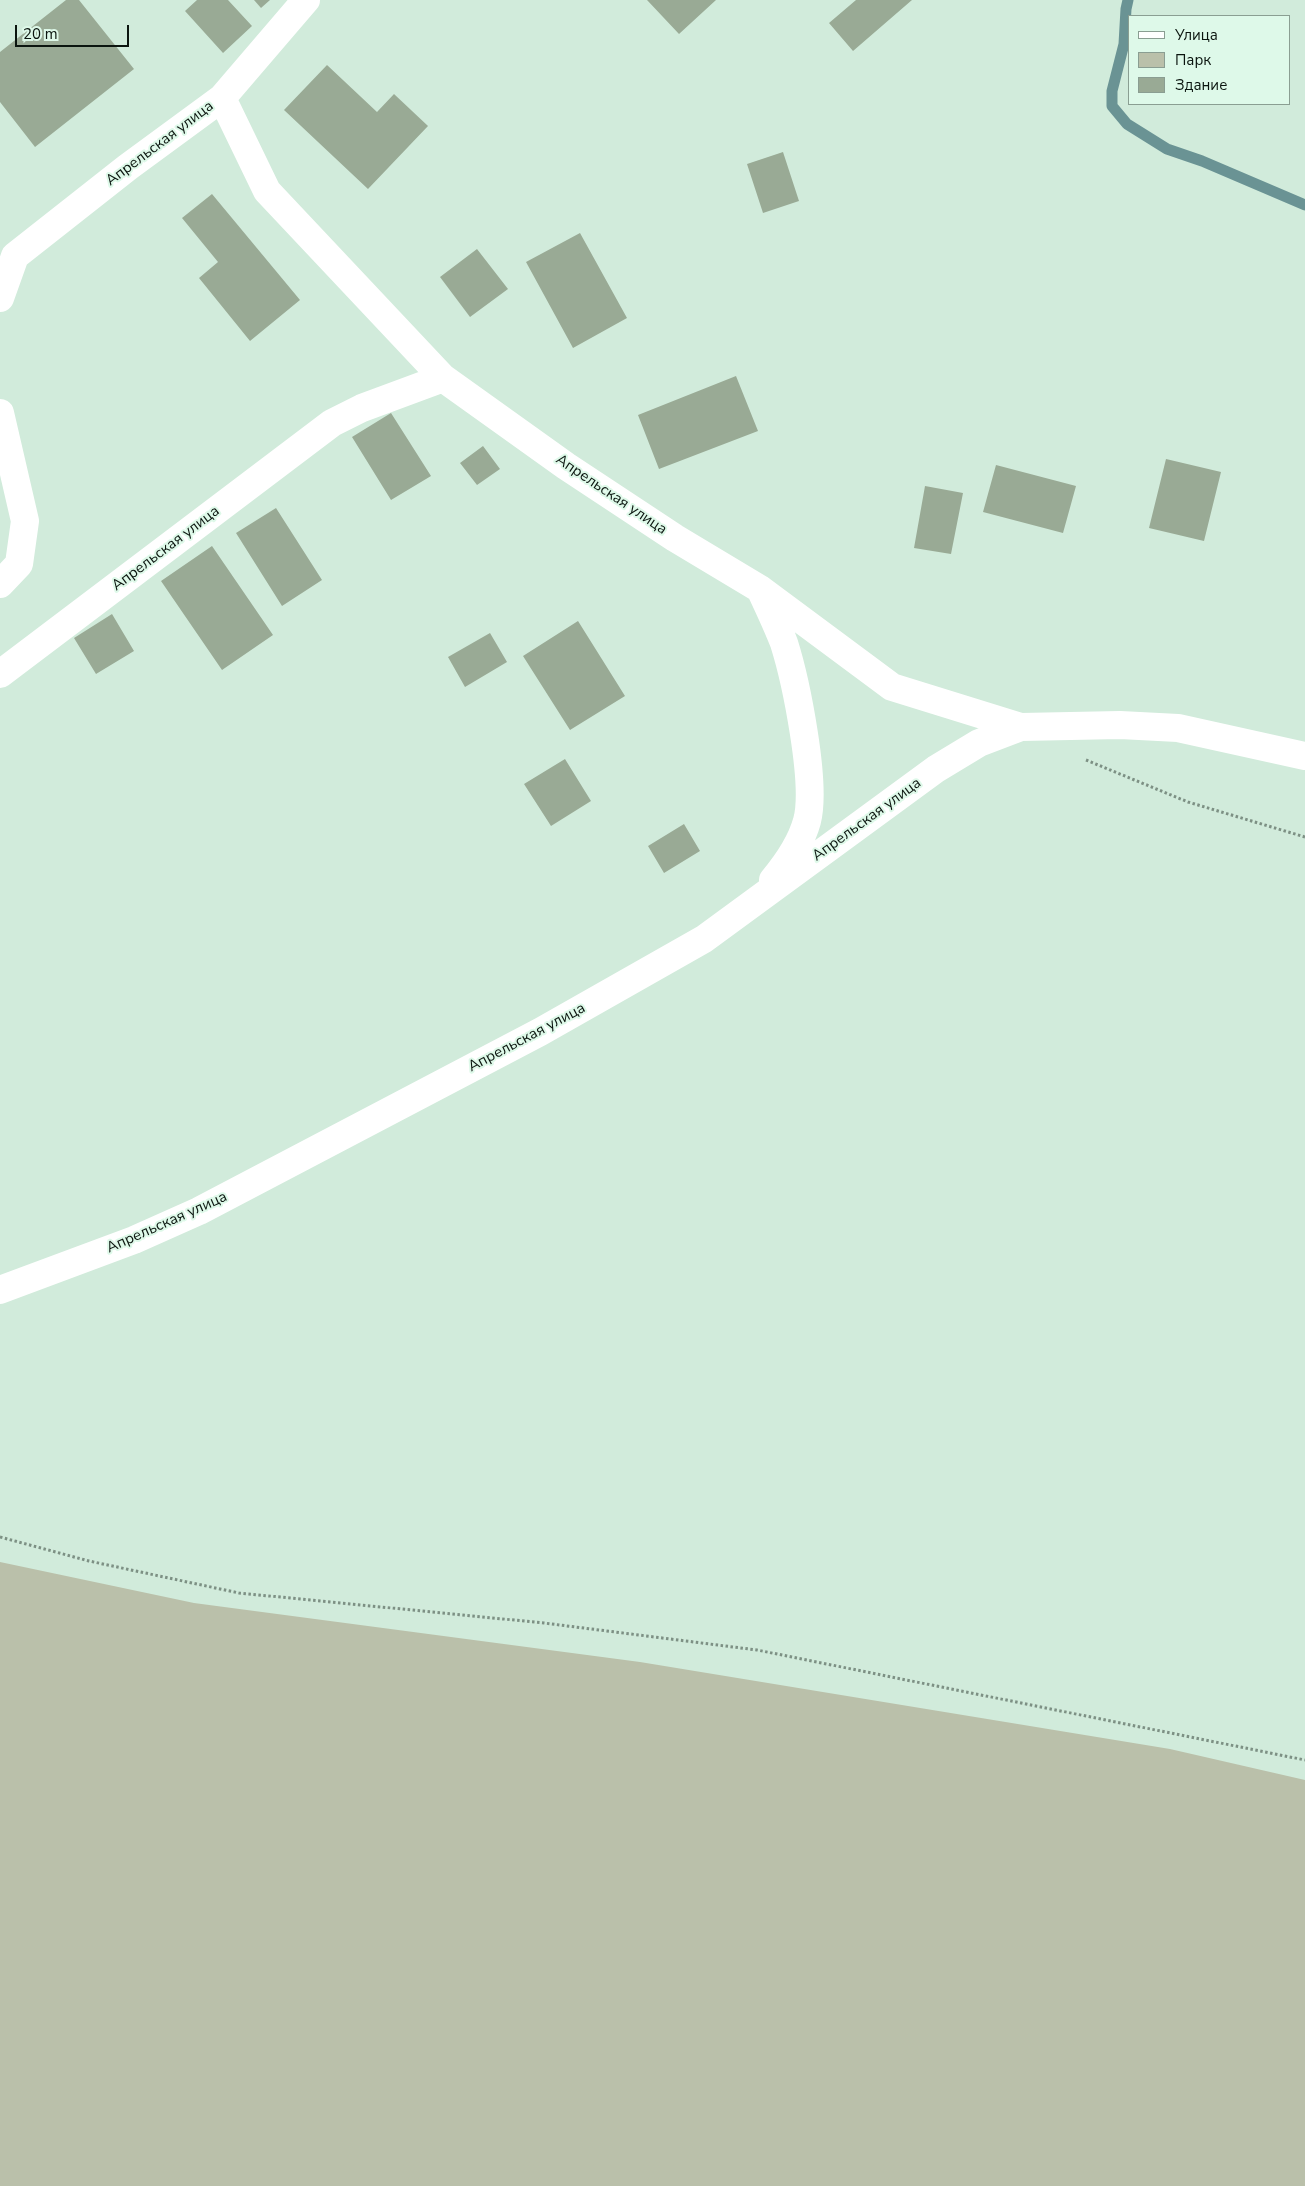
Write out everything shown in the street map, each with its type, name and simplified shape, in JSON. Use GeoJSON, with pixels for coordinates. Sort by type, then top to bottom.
{"type":"FeatureCollection","features":[{"type":"Feature","properties":{"kind":"street"},"geometry":{"type":"LineString","coordinates":[[222,98],[306,0]]}},
{"type":"Feature","properties":{"kind":"street","name":"Апрельская улица"},"geometry":{"type":"LineString","coordinates":[[0,298],[14,256],[128,166],[222,98],[267,191],[443,378],[566,466],[675,538],[760,589],[892,687],[1021,728]]}},
{"type":"Feature","properties":{"kind":"street","name":"Апрельская улица"},"geometry":{"type":"LineString","coordinates":[[0,674],[332,423],[362,408],[443,378]]}},
{"type":"Feature","properties":{"kind":"street"},"geometry":{"type":"LineString","coordinates":[[0,413],[26,521],[19,564],[0,584]]}},
{"type":"Feature","properties":{"kind":"street"},"geometry":{"type":"LineString","coordinates":[[755,903],[801,841],[808,819],[810,794],[806,755],[790,667],[784,644],[760,589]]}},
{"type":"Feature","properties":{"kind":"street","name":"Апрельская улица"},"geometry":{"type":"LineString","coordinates":[[0,1290],[134,1240],[199,1211],[624,986],[704,939],[936,769],[979,743],[1021,728],[1120,725],[1178,728],[1305,756]]}},
{"type":"Feature","properties":{"kind":"path"},"geometry":{"type":"LineString","coordinates":[[1078,757],[1188,802],[1305,837]]}},
{"type":"Feature","properties":{"kind":"path"},"geometry":{"type":"LineString","coordinates":[[0,1537],[89,1561],[240,1593],[544,1623],[757,1650],[1305,1760]]}},
{"type":"Feature","properties":{"kind":"green space"},"geometry":{"type":"Polygon","coordinates":[[[0,1562],[194,1603],[640,1662],[1170,1749],[1305,1780],[1305,2186],[0,2186],[0,1562]]]}},
{"type":"Feature","properties":{"kind":"building"},"geometry":{"type":"Polygon","coordinates":[[[66,0],[79,0],[134,69],[35,147],[0,102],[0,52],[66,0]]]}},
{"type":"Feature","properties":{"kind":"building"},"geometry":{"type":"Polygon","coordinates":[[[197,0],[228,0],[252,26],[223,53],[185,11],[197,0]]]}},
{"type":"Feature","properties":{"kind":"building"},"geometry":{"type":"Polygon","coordinates":[[[254,0],[270,0],[261,8],[254,0]]]}},
{"type":"Feature","properties":{"kind":"building"},"geometry":{"type":"Polygon","coordinates":[[[647,0],[716,0],[679,34],[647,0]]]}},
{"type":"Feature","properties":{"kind":"building"},"geometry":{"type":"Polygon","coordinates":[[[856,0],[912,0],[853,51],[829,23],[856,0]]]}},
{"type":"Feature","properties":{"kind":"building"},"geometry":{"type":"Polygon","coordinates":[[[327,65],[377,112],[394,94],[428,126],[368,189],[284,110],[327,65]]]}},
{"type":"Feature","properties":{"kind":"building"},"geometry":{"type":"Polygon","coordinates":[[[783,152],[799,201],[763,213],[747,164],[783,152]]]}},
{"type":"Feature","properties":{"kind":"building"},"geometry":{"type":"Polygon","coordinates":[[[212,194],[300,300],[250,341],[199,278],[218,262],[182,218],[212,194]]]}},
{"type":"Feature","properties":{"kind":"building"},"geometry":{"type":"Polygon","coordinates":[[[580,233],[627,318],[573,348],[526,262],[580,233]]]}},
{"type":"Feature","properties":{"kind":"building"},"geometry":{"type":"Polygon","coordinates":[[[477,249],[508,289],[470,317],[440,277],[477,249]]]}},
{"type":"Feature","properties":{"kind":"building"},"geometry":{"type":"Polygon","coordinates":[[[736,376],[758,431],[659,469],[638,415],[736,376]]]}},
{"type":"Feature","properties":{"kind":"building"},"geometry":{"type":"Polygon","coordinates":[[[391,413],[431,476],[391,500],[352,437],[391,413]]]}},
{"type":"Feature","properties":{"kind":"building"},"geometry":{"type":"Polygon","coordinates":[[[483,446],[500,469],[477,485],[460,463],[483,446]]]}},
{"type":"Feature","properties":{"kind":"building"},"geometry":{"type":"Polygon","coordinates":[[[1166,459],[1221,472],[1204,541],[1149,528],[1166,459]]]}},
{"type":"Feature","properties":{"kind":"building"},"geometry":{"type":"Polygon","coordinates":[[[996,465],[1076,486],[1063,533],[983,512],[996,465]]]}},
{"type":"Feature","properties":{"kind":"building"},"geometry":{"type":"Polygon","coordinates":[[[925,486],[963,493],[951,554],[914,548],[925,486]]]}},
{"type":"Feature","properties":{"kind":"building"},"geometry":{"type":"Polygon","coordinates":[[[276,508],[322,580],[282,606],[236,533],[276,508]]]}},
{"type":"Feature","properties":{"kind":"building"},"geometry":{"type":"Polygon","coordinates":[[[212,546],[273,635],[222,670],[161,581],[212,546]]]}},
{"type":"Feature","properties":{"kind":"building"},"geometry":{"type":"Polygon","coordinates":[[[112,614],[134,651],[96,674],[74,638],[112,614]]]}},
{"type":"Feature","properties":{"kind":"building"},"geometry":{"type":"Polygon","coordinates":[[[578,621],[625,696],[570,730],[523,656],[578,621]]]}},
{"type":"Feature","properties":{"kind":"building"},"geometry":{"type":"Polygon","coordinates":[[[490,633],[507,662],[465,687],[448,657],[490,633]]]}},
{"type":"Feature","properties":{"kind":"building"},"geometry":{"type":"Polygon","coordinates":[[[565,759],[591,801],[551,826],[524,784],[565,759]]]}},
{"type":"Feature","properties":{"kind":"building"},"geometry":{"type":"Polygon","coordinates":[[[684,824],[700,851],[664,873],[648,846],[684,824]]]}},
{"type":"Feature","properties":{"kind":"waterway"},"geometry":{"type":"LineString","coordinates":[[1128,0],[1124,44],[1112,91],[1112,106],[1127,124],[1167,149],[1202,161],[1305,205]]}}]}
